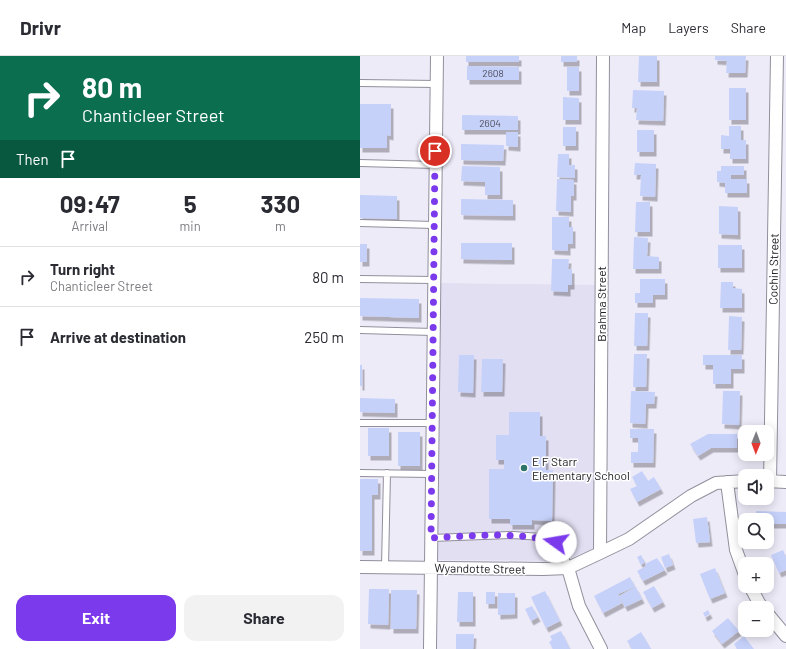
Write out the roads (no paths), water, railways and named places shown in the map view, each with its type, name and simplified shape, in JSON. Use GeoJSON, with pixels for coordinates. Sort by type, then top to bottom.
{"type":"FeatureCollection","features":[{"type":"Feature","properties":{"kind":"street"},"geometry":{"type":"LineString","coordinates":[[430,649],[433,280],[437,56]]}},
{"type":"Feature","properties":{"kind":"street","name":"Brahma Street"},"geometry":{"type":"LineString","coordinates":[[600,553],[603,56]]}},
{"type":"Feature","properties":{"kind":"street","name":"Cochin Street"},"geometry":{"type":"LineString","coordinates":[[768,469],[777,56]]}},
{"type":"Feature","properties":{"kind":"street","name":"Wyandotte Street"},"geometry":{"type":"LineString","coordinates":[[360,567],[568,568],[629,539],[691,496],[716,483],[738,481]]}},
{"type":"Feature","properties":{"kind":"street"},"geometry":{"type":"LineString","coordinates":[[727,482],[736,550],[739,557]]}},
{"type":"Feature","properties":{"kind":"street"},"geometry":{"type":"LineString","coordinates":[[774,482],[786,482]]}},
{"type":"Feature","properties":{"kind":"street"},"geometry":{"type":"LineString","coordinates":[[568,568],[579,606],[601,649]]}},
{"type":"Feature","properties":{"kind":"street"},"geometry":{"type":"LineString","coordinates":[[774,621],[786,636]]}},
{"type":"Feature","properties":{"kind":"lane"},"geometry":{"type":"LineString","coordinates":[[360,83],[436,84]]}},
{"type":"Feature","properties":{"kind":"lane"},"geometry":{"type":"LineString","coordinates":[[360,164],[435,165]]}},
{"type":"Feature","properties":{"kind":"lane"},"geometry":{"type":"LineString","coordinates":[[360,223],[434,225]]}},
{"type":"Feature","properties":{"kind":"lane"},"geometry":{"type":"LineString","coordinates":[[360,279],[433,280]]}},
{"type":"Feature","properties":{"kind":"lane"},"geometry":{"type":"LineString","coordinates":[[360,330],[433,332]]}},
{"type":"Feature","properties":{"kind":"lane"},"geometry":{"type":"LineString","coordinates":[[360,422],[432,423]]}},
{"type":"Feature","properties":{"kind":"lane"},"geometry":{"type":"LineString","coordinates":[[360,473],[431,474]]}},
{"type":"Feature","properties":{"kind":"lane"},"geometry":{"type":"LineString","coordinates":[[385,567],[387,473]]}},
{"type":"Feature","properties":{"kind":"lane"},"geometry":{"type":"LineString","coordinates":[[431,538],[513,535],[541,538],[556,542],[564,550],[568,568]]}},
{"type":"Feature","properties":{"kind":"place","name":"E F Starr Elementary School"},"geometry":{"type":"Point","coordinates":[524,468]}}]}
